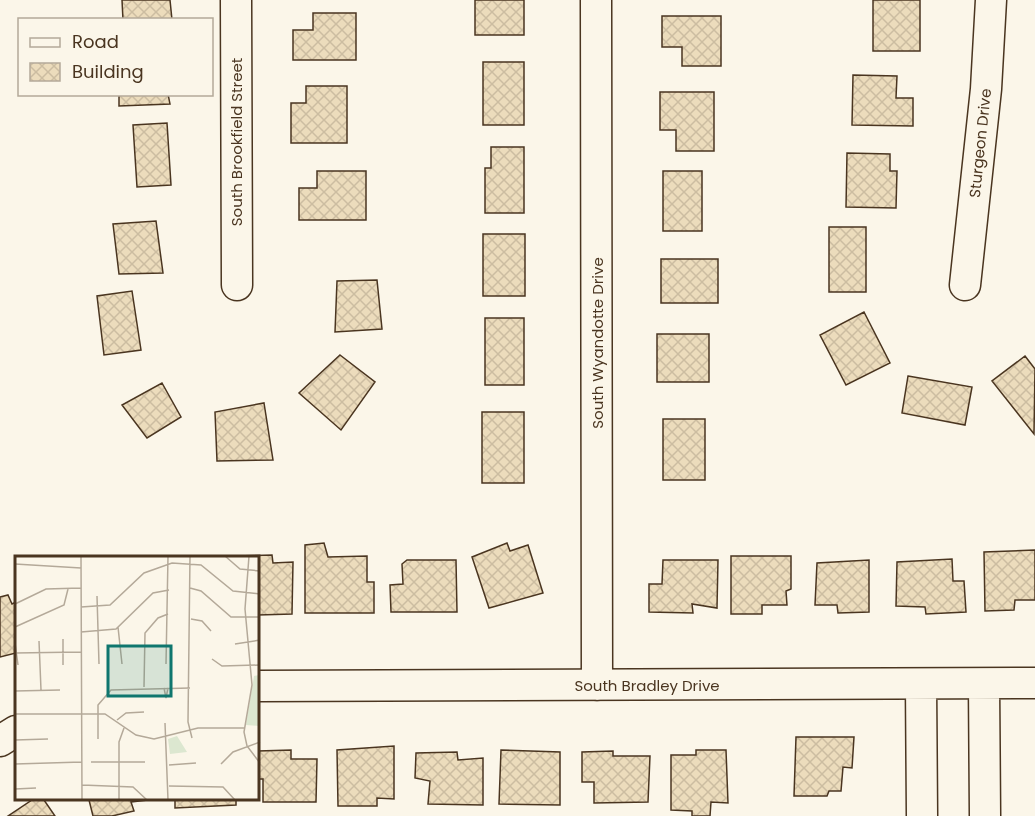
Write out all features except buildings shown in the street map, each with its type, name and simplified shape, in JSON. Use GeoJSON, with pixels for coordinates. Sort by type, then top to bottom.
{"type":"FeatureCollection","features":[{"type":"Feature","properties":{"kind":"street","name":"South Brookfield Street"},"geometry":{"type":"LineString","coordinates":[[236,0],[237,285]]}},
{"type":"Feature","properties":{"kind":"street","name":"South Wyandotte Drive"},"geometry":{"type":"LineString","coordinates":[[596,0],[597,685]]}},
{"type":"Feature","properties":{"kind":"street","name":"Sturgeon Drive"},"geometry":{"type":"LineString","coordinates":[[965,285],[986,89],[991,0]]}},
{"type":"Feature","properties":{"kind":"street"},"geometry":{"type":"LineString","coordinates":[[921,684],[922,816]]}},
{"type":"Feature","properties":{"kind":"street"},"geometry":{"type":"LineString","coordinates":[[984,684],[985,816]]}},
{"type":"Feature","properties":{"kind":"street","name":"South Bradley Drive"},"geometry":{"type":"LineString","coordinates":[[260,686],[1035,684]]}},
{"type":"Feature","properties":{"kind":"street"},"geometry":{"type":"LineString","coordinates":[[0,741],[15,732]]}}]}
